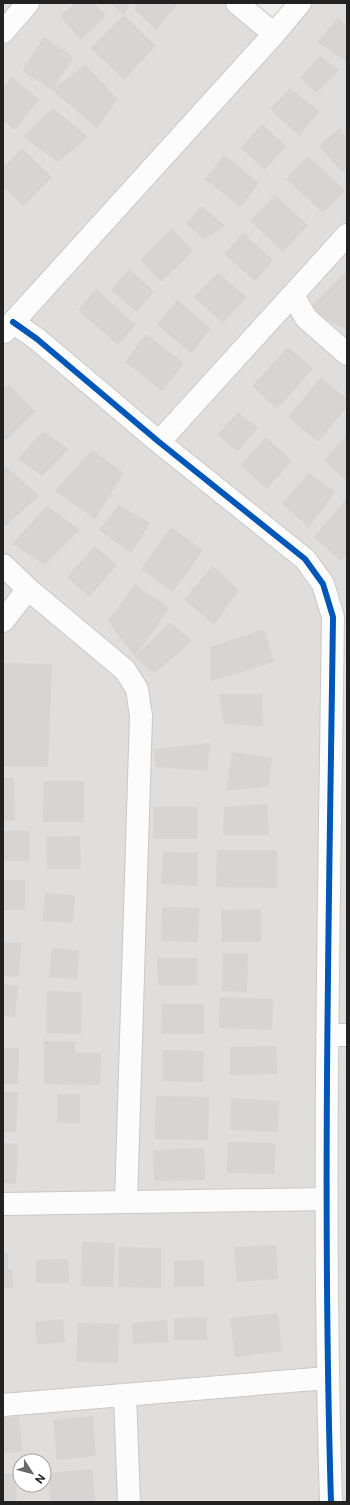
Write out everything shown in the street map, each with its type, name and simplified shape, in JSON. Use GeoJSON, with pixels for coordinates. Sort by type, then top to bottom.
{"type":"FeatureCollection","features":[{"type":"Feature","properties":{"kind":"street"},"geometry":{"type":"LineString","coordinates":[[3,32],[28,3]]}},
{"type":"Feature","properties":{"kind":"street"},"geometry":{"type":"LineString","coordinates":[[238,3],[274,34]]}},
{"type":"Feature","properties":{"kind":"street"},"geometry":{"type":"LineString","coordinates":[[300,3],[274,34],[8,328],[37,339],[159,442],[305,560],[323,584],[333,616],[337,1035],[327,1199],[328,1378],[331,1502]]}},
{"type":"Feature","properties":{"kind":"street"},"geometry":{"type":"LineString","coordinates":[[159,442],[347,235]]}},
{"type":"Feature","properties":{"kind":"street"},"geometry":{"type":"LineString","coordinates":[[292,295],[306,318],[347,354]]}},
{"type":"Feature","properties":{"kind":"street"},"geometry":{"type":"LineString","coordinates":[[3,565],[28,589],[125,670],[137,689],[141,716],[126,1202]]}},
{"type":"Feature","properties":{"kind":"street"},"geometry":{"type":"LineString","coordinates":[[3,621],[28,589]]}},
{"type":"Feature","properties":{"kind":"street"},"geometry":{"type":"LineString","coordinates":[[3,1204],[327,1199]]}},
{"type":"Feature","properties":{"kind":"street"},"geometry":{"type":"LineString","coordinates":[[3,1405],[328,1378]]}},
{"type":"Feature","properties":{"kind":"street"},"geometry":{"type":"LineString","coordinates":[[125,1395],[129,1502]]}},
{"type":"Feature","properties":{"kind":"shaded area"},"geometry":{"type":"Polygon","coordinates":[[[3,3],[230,3],[265,33],[294,3],[347,3],[347,1502],[3,1502],[3,3]]]}},
{"type":"Feature","properties":{"kind":"building"},"geometry":{"type":"Polygon","coordinates":[[[75,3],[94,3],[106,15],[81,40],[60,16],[75,3]]]}},
{"type":"Feature","properties":{"kind":"building"},"geometry":{"type":"Polygon","coordinates":[[[111,3],[130,3],[124,15],[111,3]]]}},
{"type":"Feature","properties":{"kind":"building"},"geometry":{"type":"Polygon","coordinates":[[[137,3],[178,3],[156,30],[133,8],[137,3]]]}},
{"type":"Feature","properties":{"kind":"building"},"geometry":{"type":"Polygon","coordinates":[[[124,15],[156,46],[124,80],[91,48],[124,15]]]}},
{"type":"Feature","properties":{"kind":"building"},"geometry":{"type":"Polygon","coordinates":[[[338,18],[347,26],[347,62],[317,42],[338,18]]]}},
{"type":"Feature","properties":{"kind":"building"},"geometry":{"type":"Polygon","coordinates":[[[44,37],[74,57],[52,90],[22,71],[44,37]]]}},
{"type":"Feature","properties":{"kind":"building"},"geometry":{"type":"Polygon","coordinates":[[[320,56],[339,70],[317,93],[300,78],[320,56]]]}},
{"type":"Feature","properties":{"kind":"building"},"geometry":{"type":"Polygon","coordinates":[[[85,65],[118,99],[97,128],[52,90],[85,65]]]}},
{"type":"Feature","properties":{"kind":"building"},"geometry":{"type":"Polygon","coordinates":[[[12,77],[39,99],[15,130],[3,120],[3,88],[12,77]]]}},
{"type":"Feature","properties":{"kind":"building"},"geometry":{"type":"Polygon","coordinates":[[[290,88],[319,111],[299,136],[270,109],[290,88]]]}},
{"type":"Feature","properties":{"kind":"building"},"geometry":{"type":"Polygon","coordinates":[[[53,108],[88,137],[58,162],[23,137],[53,108]]]}},
{"type":"Feature","properties":{"kind":"building"},"geometry":{"type":"Polygon","coordinates":[[[262,124],[286,146],[265,170],[241,148],[262,124]]]}},
{"type":"Feature","properties":{"kind":"building"},"geometry":{"type":"Polygon","coordinates":[[[339,128],[347,138],[347,167],[342,172],[319,146],[339,128]]]}},
{"type":"Feature","properties":{"kind":"building"},"geometry":{"type":"Polygon","coordinates":[[[22,148],[52,177],[24,206],[3,186],[3,168],[22,148]]]}},
{"type":"Feature","properties":{"kind":"building"},"geometry":{"type":"Polygon","coordinates":[[[224,155],[259,183],[240,207],[205,179],[224,155]]]}},
{"type":"Feature","properties":{"kind":"building"},"geometry":{"type":"Polygon","coordinates":[[[308,156],[345,190],[323,213],[286,179],[308,156]]]}},
{"type":"Feature","properties":{"kind":"building"},"geometry":{"type":"Polygon","coordinates":[[[275,195],[308,225],[283,252],[250,221],[275,195]]]}},
{"type":"Feature","properties":{"kind":"building"},"geometry":{"type":"Polygon","coordinates":[[[201,206],[226,226],[204,239],[186,224],[201,206]]]}},
{"type":"Feature","properties":{"kind":"building"},"geometry":{"type":"Polygon","coordinates":[[[172,229],[193,251],[161,282],[140,260],[172,229]]]}},
{"type":"Feature","properties":{"kind":"building"},"geometry":{"type":"Polygon","coordinates":[[[243,233],[273,260],[255,281],[224,254],[243,233]]]}},
{"type":"Feature","properties":{"kind":"building"},"geometry":{"type":"Polygon","coordinates":[[[129,269],[154,291],[136,312],[111,290],[129,269]]]}},
{"type":"Feature","properties":{"kind":"building"},"geometry":{"type":"Polygon","coordinates":[[[347,271],[347,330],[308,310],[347,271]]]}},
{"type":"Feature","properties":{"kind":"building"},"geometry":{"type":"Polygon","coordinates":[[[218,273],[247,297],[223,323],[194,297],[218,273]]]}},
{"type":"Feature","properties":{"kind":"building"},"geometry":{"type":"Polygon","coordinates":[[[96,289],[136,325],[118,345],[78,310],[96,289]]]}},
{"type":"Feature","properties":{"kind":"building"},"geometry":{"type":"Polygon","coordinates":[[[177,300],[211,328],[191,353],[157,325],[177,300]]]}},
{"type":"Feature","properties":{"kind":"building"},"geometry":{"type":"Polygon","coordinates":[[[146,334],[184,363],[162,391],[125,362],[146,334]]]}},
{"type":"Feature","properties":{"kind":"building"},"geometry":{"type":"Polygon","coordinates":[[[288,347],[313,369],[277,409],[252,386],[288,347]]]}},
{"type":"Feature","properties":{"kind":"building"},"geometry":{"type":"Polygon","coordinates":[[[321,377],[347,399],[347,407],[318,442],[288,417],[321,377]]]}},
{"type":"Feature","properties":{"kind":"building"},"geometry":{"type":"Polygon","coordinates":[[[9,384],[35,411],[6,440],[3,437],[3,390],[9,384]]]}},
{"type":"Feature","properties":{"kind":"building"},"geometry":{"type":"Polygon","coordinates":[[[238,412],[258,428],[238,451],[217,435],[238,412]]]}},
{"type":"Feature","properties":{"kind":"building"},"geometry":{"type":"Polygon","coordinates":[[[43,431],[69,449],[42,476],[18,459],[43,431]]]}},
{"type":"Feature","properties":{"kind":"building"},"geometry":{"type":"Polygon","coordinates":[[[347,435],[347,479],[346,480],[324,460],[347,435]]]}},
{"type":"Feature","properties":{"kind":"building"},"geometry":{"type":"Polygon","coordinates":[[[266,437],[292,461],[267,489],[241,465],[266,437]]]}},
{"type":"Feature","properties":{"kind":"building"},"geometry":{"type":"Polygon","coordinates":[[[92,450],[124,473],[95,519],[55,491],[92,450]]]}},
{"type":"Feature","properties":{"kind":"building"},"geometry":{"type":"Polygon","coordinates":[[[6,466],[39,496],[3,528],[3,469],[6,466]]]}},
{"type":"Feature","properties":{"kind":"building"},"geometry":{"type":"Polygon","coordinates":[[[309,473],[335,492],[309,527],[282,504],[309,473]]]}},
{"type":"Feature","properties":{"kind":"building"},"geometry":{"type":"Polygon","coordinates":[[[347,498],[347,554],[341,561],[314,537],[347,498]]]}},
{"type":"Feature","properties":{"kind":"building"},"geometry":{"type":"Polygon","coordinates":[[[119,505],[150,523],[131,553],[99,530],[119,505]]]}},
{"type":"Feature","properties":{"kind":"building"},"geometry":{"type":"Polygon","coordinates":[[[47,506],[80,530],[45,565],[12,544],[47,506]]]}},
{"type":"Feature","properties":{"kind":"building"},"geometry":{"type":"Polygon","coordinates":[[[171,527],[203,550],[173,592],[141,569],[171,527]]]}},
{"type":"Feature","properties":{"kind":"building"},"geometry":{"type":"Polygon","coordinates":[[[95,546],[117,565],[89,597],[67,577],[95,546]]]}},
{"type":"Feature","properties":{"kind":"building"},"geometry":{"type":"Polygon","coordinates":[[[213,566],[239,590],[214,625],[184,599],[213,566]]]}},
{"type":"Feature","properties":{"kind":"building"},"geometry":{"type":"Polygon","coordinates":[[[135,584],[169,608],[135,657],[108,621],[135,584]]]}},
{"type":"Feature","properties":{"kind":"building"},"geometry":{"type":"Polygon","coordinates":[[[170,622],[192,641],[154,674],[135,657],[170,622]]]}},
{"type":"Feature","properties":{"kind":"building"},"geometry":{"type":"Polygon","coordinates":[[[264,629],[274,662],[211,681],[210,647],[264,629]]]}},
{"type":"Feature","properties":{"kind":"building"},"geometry":{"type":"Polygon","coordinates":[[[3,663],[52,664],[48,767],[3,766],[3,663]]]}},
{"type":"Feature","properties":{"kind":"building"},"geometry":{"type":"Polygon","coordinates":[[[219,694],[262,694],[263,726],[224,724],[219,694]]]}},
{"type":"Feature","properties":{"kind":"building"},"geometry":{"type":"Polygon","coordinates":[[[210,743],[207,771],[156,767],[153,749],[210,743]]]}},
{"type":"Feature","properties":{"kind":"building"},"geometry":{"type":"Polygon","coordinates":[[[232,752],[272,758],[268,786],[226,791],[232,752]]]}},
{"type":"Feature","properties":{"kind":"building"},"geometry":{"type":"Polygon","coordinates":[[[3,778],[14,778],[15,820],[3,821],[3,778]]]}},
{"type":"Feature","properties":{"kind":"building"},"geometry":{"type":"Polygon","coordinates":[[[44,781],[84,781],[84,822],[43,822],[44,781]]]}},
{"type":"Feature","properties":{"kind":"building"},"geometry":{"type":"Polygon","coordinates":[[[267,804],[269,835],[223,835],[224,807],[267,804]]]}},
{"type":"Feature","properties":{"kind":"building"},"geometry":{"type":"Polygon","coordinates":[[[153,807],[198,807],[197,839],[153,839],[153,807]]]}},
{"type":"Feature","properties":{"kind":"building"},"geometry":{"type":"Polygon","coordinates":[[[3,831],[30,831],[29,861],[3,861],[3,831]]]}},
{"type":"Feature","properties":{"kind":"building"},"geometry":{"type":"Polygon","coordinates":[[[80,836],[81,869],[47,869],[46,837],[80,836]]]}},
{"type":"Feature","properties":{"kind":"building"},"geometry":{"type":"Polygon","coordinates":[[[217,850],[277,850],[277,888],[216,887],[217,850]]]}},
{"type":"Feature","properties":{"kind":"building"},"geometry":{"type":"Polygon","coordinates":[[[163,852],[198,853],[197,886],[161,884],[163,852]]]}},
{"type":"Feature","properties":{"kind":"building"},"geometry":{"type":"Polygon","coordinates":[[[3,880],[25,880],[25,910],[3,910],[3,880]]]}},
{"type":"Feature","properties":{"kind":"building"},"geometry":{"type":"Polygon","coordinates":[[[45,893],[75,895],[73,923],[43,921],[45,893]]]}},
{"type":"Feature","properties":{"kind":"building"},"geometry":{"type":"Polygon","coordinates":[[[162,907],[199,908],[198,942],[161,941],[162,907]]]}},
{"type":"Feature","properties":{"kind":"building"},"geometry":{"type":"Polygon","coordinates":[[[261,909],[261,942],[222,942],[221,910],[261,909]]]}},
{"type":"Feature","properties":{"kind":"building"},"geometry":{"type":"Polygon","coordinates":[[[3,942],[21,943],[19,977],[3,976],[3,942]]]}},
{"type":"Feature","properties":{"kind":"building"},"geometry":{"type":"Polygon","coordinates":[[[52,948],[79,950],[77,979],[49,977],[52,948]]]}},
{"type":"Feature","properties":{"kind":"building"},"geometry":{"type":"Polygon","coordinates":[[[223,953],[248,954],[247,992],[222,991],[223,953]]]}},
{"type":"Feature","properties":{"kind":"building"},"geometry":{"type":"Polygon","coordinates":[[[157,958],[197,958],[197,985],[158,985],[157,958]]]}},
{"type":"Feature","properties":{"kind":"building"},"geometry":{"type":"Polygon","coordinates":[[[3,984],[18,986],[15,1017],[3,1016],[3,984]]]}},
{"type":"Feature","properties":{"kind":"building"},"geometry":{"type":"Polygon","coordinates":[[[47,991],[82,992],[81,1034],[46,1033],[47,991]]]}},
{"type":"Feature","properties":{"kind":"building"},"geometry":{"type":"Polygon","coordinates":[[[220,997],[273,999],[272,1030],[219,1028],[220,997]]]}},
{"type":"Feature","properties":{"kind":"building"},"geometry":{"type":"Polygon","coordinates":[[[162,1004],[204,1004],[204,1034],[161,1034],[162,1004]]]}},
{"type":"Feature","properties":{"kind":"building"},"geometry":{"type":"Polygon","coordinates":[[[44,1041],[75,1042],[75,1053],[101,1053],[100,1085],[44,1084],[44,1041]]]}},
{"type":"Feature","properties":{"kind":"building"},"geometry":{"type":"Polygon","coordinates":[[[276,1046],[277,1074],[230,1075],[230,1047],[276,1046]]]}},
{"type":"Feature","properties":{"kind":"building"},"geometry":{"type":"Polygon","coordinates":[[[3,1048],[19,1048],[18,1084],[3,1084],[3,1048]]]}},
{"type":"Feature","properties":{"kind":"building"},"geometry":{"type":"Polygon","coordinates":[[[163,1050],[204,1051],[203,1082],[163,1081],[163,1050]]]}},
{"type":"Feature","properties":{"kind":"building"},"geometry":{"type":"Polygon","coordinates":[[[3,1092],[18,1092],[16,1132],[3,1132],[3,1092]]]}},
{"type":"Feature","properties":{"kind":"building"},"geometry":{"type":"Polygon","coordinates":[[[57,1094],[80,1094],[80,1123],[57,1123],[57,1094]]]}},
{"type":"Feature","properties":{"kind":"building"},"geometry":{"type":"Polygon","coordinates":[[[156,1096],[209,1097],[208,1140],[155,1139],[156,1096]]]}},
{"type":"Feature","properties":{"kind":"building"},"geometry":{"type":"Polygon","coordinates":[[[231,1098],[279,1101],[278,1132],[230,1130],[231,1098]]]}},
{"type":"Feature","properties":{"kind":"building"},"geometry":{"type":"Polygon","coordinates":[[[228,1142],[276,1143],[274,1174],[227,1173],[228,1142]]]}},
{"type":"Feature","properties":{"kind":"building"},"geometry":{"type":"Polygon","coordinates":[[[3,1143],[18,1144],[16,1184],[3,1183],[3,1143]]]}},
{"type":"Feature","properties":{"kind":"building"},"geometry":{"type":"Polygon","coordinates":[[[204,1148],[205,1180],[154,1181],[153,1150],[204,1148]]]}},
{"type":"Feature","properties":{"kind":"building"},"geometry":{"type":"Polygon","coordinates":[[[82,1242],[115,1243],[113,1287],[81,1286],[82,1242]]]}},
{"type":"Feature","properties":{"kind":"building"},"geometry":{"type":"Polygon","coordinates":[[[276,1245],[278,1279],[237,1282],[234,1247],[276,1245]]]}},
{"type":"Feature","properties":{"kind":"building"},"geometry":{"type":"Polygon","coordinates":[[[119,1247],[161,1248],[161,1288],[118,1287],[119,1247]]]}},
{"type":"Feature","properties":{"kind":"building"},"geometry":{"type":"Polygon","coordinates":[[[3,1253],[8,1253],[8,1269],[12,1269],[13,1288],[3,1288],[3,1253]]]}},
{"type":"Feature","properties":{"kind":"building"},"geometry":{"type":"Polygon","coordinates":[[[68,1259],[69,1283],[36,1283],[36,1260],[68,1259]]]}},
{"type":"Feature","properties":{"kind":"building"},"geometry":{"type":"Polygon","coordinates":[[[204,1260],[204,1286],[174,1287],[174,1261],[204,1260]]]}},
{"type":"Feature","properties":{"kind":"building"},"geometry":{"type":"Polygon","coordinates":[[[278,1313],[282,1351],[235,1357],[230,1318],[278,1313]]]}},
{"type":"Feature","properties":{"kind":"building"},"geometry":{"type":"Polygon","coordinates":[[[207,1317],[207,1340],[174,1340],[174,1318],[207,1317]]]}},
{"type":"Feature","properties":{"kind":"building"},"geometry":{"type":"Polygon","coordinates":[[[63,1319],[65,1342],[37,1345],[35,1322],[63,1319]]]}},
{"type":"Feature","properties":{"kind":"building"},"geometry":{"type":"Polygon","coordinates":[[[167,1320],[168,1342],[133,1344],[132,1323],[167,1320]]]}},
{"type":"Feature","properties":{"kind":"building"},"geometry":{"type":"Polygon","coordinates":[[[78,1323],[119,1324],[118,1363],[76,1362],[78,1323]]]}},
{"type":"Feature","properties":{"kind":"building"},"geometry":{"type":"Polygon","coordinates":[[[93,1416],[96,1456],[57,1460],[53,1420],[93,1416]]]}},
{"type":"Feature","properties":{"kind":"building"},"geometry":{"type":"Polygon","coordinates":[[[19,1417],[22,1452],[3,1453],[3,1418],[19,1417]]]}},
{"type":"Feature","properties":{"kind":"building"},"geometry":{"type":"Polygon","coordinates":[[[92,1469],[95,1502],[50,1502],[49,1493],[52,1493],[52,1473],[92,1469]]]}},
{"type":"Feature","properties":{"kind":"building"},"geometry":{"type":"Polygon","coordinates":[[[3,1474],[12,1474],[12,1493],[16,1493],[17,1502],[3,1502],[3,1474]]]}},
{"type":"Feature","properties":{"kind":"cycle path"},"geometry":{"type":"LineString","coordinates":[[13,322],[37,339],[159,442],[305,559],[323,584],[333,617],[327,1060],[327,1281],[331,1502]]}}]}
